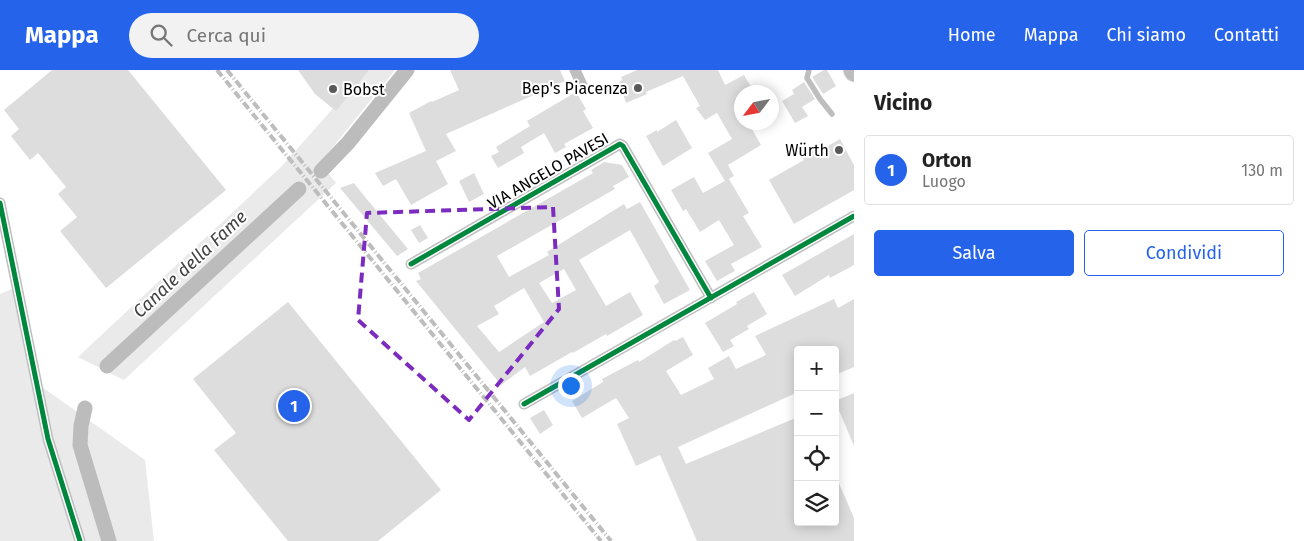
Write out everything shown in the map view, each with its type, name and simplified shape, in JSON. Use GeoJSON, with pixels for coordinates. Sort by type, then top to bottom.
{"type":"FeatureCollection","features":[{"type":"Feature","properties":{"kind":"street"},"geometry":{"type":"LineString","coordinates":[[575,70],[582,85]]}},
{"type":"Feature","properties":{"kind":"street","name":"VIA ANGELO PAVESI"},"geometry":{"type":"LineString","coordinates":[[411,264],[620,144],[624,146],[711,298]]}},
{"type":"Feature","properties":{"kind":"street"},"geometry":{"type":"LineString","coordinates":[[0,203],[48,439],[80,541]]}},
{"type":"Feature","properties":{"kind":"street"},"geometry":{"type":"LineString","coordinates":[[524,404],[854,216]]}},
{"type":"Feature","properties":{"kind":"lane"},"geometry":{"type":"LineString","coordinates":[[809,70],[807,78],[832,114]]}},
{"type":"Feature","properties":{"kind":"highlighted area"},"geometry":{"type":"Polygon","coordinates":[[[553,207],[559,309],[469,420],[358,320],[367,213],[553,207]]]}},
{"type":"Feature","properties":{"kind":"shaded area"},"geometry":{"type":"Polygon","coordinates":[[[367,70],[395,70],[320,163],[336,183],[124,380],[78,357],[281,167],[367,70]]]}},
{"type":"Feature","properties":{"kind":"shaded area"},"geometry":{"type":"Polygon","coordinates":[[[19,286],[35,382],[145,460],[154,541],[0,541],[0,294],[19,286]]]}},
{"type":"Feature","properties":{"kind":"building"},"geometry":{"type":"Polygon","coordinates":[[[52,70],[128,70],[226,190],[106,288],[60,231],[77,217],[58,194],[66,187],[38,153],[30,160],[11,136],[19,129],[4,110],[52,70]]]}},
{"type":"Feature","properties":{"kind":"building","name":"Bobst"},"geometry":{"type":"Polygon","coordinates":[[[298,70],[369,70],[336,111],[315,94],[298,70]]]}},
{"type":"Feature","properties":{"kind":"building"},"geometry":{"type":"Polygon","coordinates":[[[450,70],[560,70],[565,81],[446,134],[456,151],[436,161],[448,184],[411,205],[396,179],[383,186],[375,173],[426,151],[409,113],[431,101],[459,90],[450,70]]]}},
{"type":"Feature","properties":{"kind":"building"},"geometry":{"type":"Polygon","coordinates":[[[637,70],[718,70],[725,85],[744,75],[750,85],[734,85],[734,130],[753,130],[761,145],[728,165],[734,176],[729,179],[749,213],[743,216],[762,247],[731,264],[735,271],[717,281],[705,261],[734,245],[719,220],[700,232],[686,209],[683,211],[671,190],[694,177],[703,193],[725,181],[708,153],[732,139],[717,113],[705,120],[696,108],[700,106],[683,76],[626,103],[619,82],[622,80],[621,77],[637,70]]]}},
{"type":"Feature","properties":{"kind":"building"},"geometry":{"type":"Polygon","coordinates":[[[827,70],[836,86],[823,94],[812,77],[827,70]]]}},
{"type":"Feature","properties":{"kind":"building"},"geometry":{"type":"Polygon","coordinates":[[[804,82],[815,99],[802,107],[808,116],[795,123],[782,101],[794,94],[792,90],[804,82]]]}},
{"type":"Feature","properties":{"kind":"building"},"geometry":{"type":"Polygon","coordinates":[[[576,92],[586,109],[583,111],[593,128],[564,144],[566,147],[555,153],[544,133],[521,147],[524,153],[498,168],[491,156],[499,152],[496,147],[530,126],[527,121],[576,92]]]}},
{"type":"Feature","properties":{"kind":"building"},"geometry":{"type":"Polygon","coordinates":[[[676,120],[692,148],[663,166],[646,136],[657,130],[657,132],[676,120]]]}},
{"type":"Feature","properties":{"kind":"building"},"geometry":{"type":"Polygon","coordinates":[[[840,139],[854,165],[854,190],[794,224],[769,180],[804,160],[801,156],[815,148],[817,152],[840,139]]]}},
{"type":"Feature","properties":{"kind":"building"},"geometry":{"type":"Polygon","coordinates":[[[604,162],[622,165],[629,177],[613,186],[615,189],[497,256],[509,277],[549,255],[547,252],[624,204],[627,209],[640,202],[690,290],[664,304],[654,286],[659,282],[630,230],[579,260],[606,306],[630,292],[643,315],[530,376],[525,367],[501,385],[416,281],[421,279],[418,273],[593,173],[591,170],[604,162]],[[564,269],[539,283],[552,303],[576,290],[564,269]],[[524,288],[494,306],[499,314],[477,326],[499,352],[544,322],[524,288]]]}},
{"type":"Feature","properties":{"kind":"building"},"geometry":{"type":"Polygon","coordinates":[[[474,173],[484,194],[469,202],[459,181],[474,173]]]}},
{"type":"Feature","properties":{"kind":"building"},"geometry":{"type":"Polygon","coordinates":[[[354,183],[408,249],[397,256],[340,188],[354,183]]]}},
{"type":"Feature","properties":{"kind":"building"},"geometry":{"type":"Polygon","coordinates":[[[420,225],[428,238],[419,243],[411,230],[420,225]]]}},
{"type":"Feature","properties":{"kind":"building"},"geometry":{"type":"Polygon","coordinates":[[[854,234],[854,265],[830,278],[829,275],[795,296],[782,275],[854,234]]]}},
{"type":"Feature","properties":{"kind":"building"},"geometry":{"type":"Polygon","coordinates":[[[754,292],[767,314],[747,326],[749,329],[730,340],[734,346],[723,352],[705,323],[754,292]]]}},
{"type":"Feature","properties":{"kind":"building"},"geometry":{"type":"Polygon","coordinates":[[[834,299],[838,308],[854,299],[854,367],[839,373],[839,346],[794,346],[794,394],[678,447],[686,464],[794,419],[794,526],[839,526],[839,483],[854,518],[854,541],[697,541],[660,455],[636,466],[617,424],[629,418],[616,398],[582,418],[572,401],[603,382],[602,379],[638,360],[639,362],[674,340],[683,337],[693,355],[666,371],[681,395],[714,379],[708,368],[729,356],[736,369],[766,355],[755,336],[834,299]]]}},
{"type":"Feature","properties":{"kind":"building"},"geometry":{"type":"Polygon","coordinates":[[[288,302],[441,490],[378,541],[288,541],[214,450],[236,433],[193,379],[288,302]]]}},
{"type":"Feature","properties":{"kind":"building"},"geometry":{"type":"Polygon","coordinates":[[[854,393],[854,446],[839,410],[839,399],[854,393]]]}},
{"type":"Feature","properties":{"kind":"building"},"geometry":{"type":"Polygon","coordinates":[[[544,410],[553,425],[540,434],[530,418],[544,410]]]}},
{"type":"Feature","properties":{"kind":"waterway","name":"Canale della Fame"},"geometry":{"type":"LineString","coordinates":[[321,171],[348,143],[407,70]]}},
{"type":"Feature","properties":{"kind":"waterway","name":"Canale della Fame"},"geometry":{"type":"LineString","coordinates":[[107,366],[299,189]]}},
{"type":"Feature","properties":{"kind":"waterway","name":"Canale della Fame"},"geometry":{"type":"LineString","coordinates":[[85,408],[81,426],[80,445],[109,541]]}},
{"type":"Feature","properties":{"kind":"railway"},"geometry":{"type":"LineString","coordinates":[[217,70],[601,541]]}},
{"type":"Feature","properties":{"kind":"railway"},"geometry":{"type":"LineString","coordinates":[[227,70],[611,541]]}},
{"type":"Feature","properties":{"kind":"cycle path"},"geometry":{"type":"LineString","coordinates":[[411,264],[620,144],[623,146],[711,298]]}},
{"type":"Feature","properties":{"kind":"cycle path"},"geometry":{"type":"LineString","coordinates":[[0,203],[48,439],[80,541]]}},
{"type":"Feature","properties":{"kind":"cycle path"},"geometry":{"type":"LineString","coordinates":[[524,404],[854,216]]}},
{"type":"Feature","properties":{"kind":"place","name":"Bep's Piacenza"},"geometry":{"type":"Point","coordinates":[638,88]}},
{"type":"Feature","properties":{"kind":"place","name":"Bobst"},"geometry":{"type":"Point","coordinates":[333,89]}},
{"type":"Feature","properties":{"kind":"place","name":"Würth"},"geometry":{"type":"Point","coordinates":[839,150]}},
{"type":"Feature","properties":{"kind":"place","name":"Orton"},"geometry":{"type":"Point","coordinates":[294,406]}}]}
